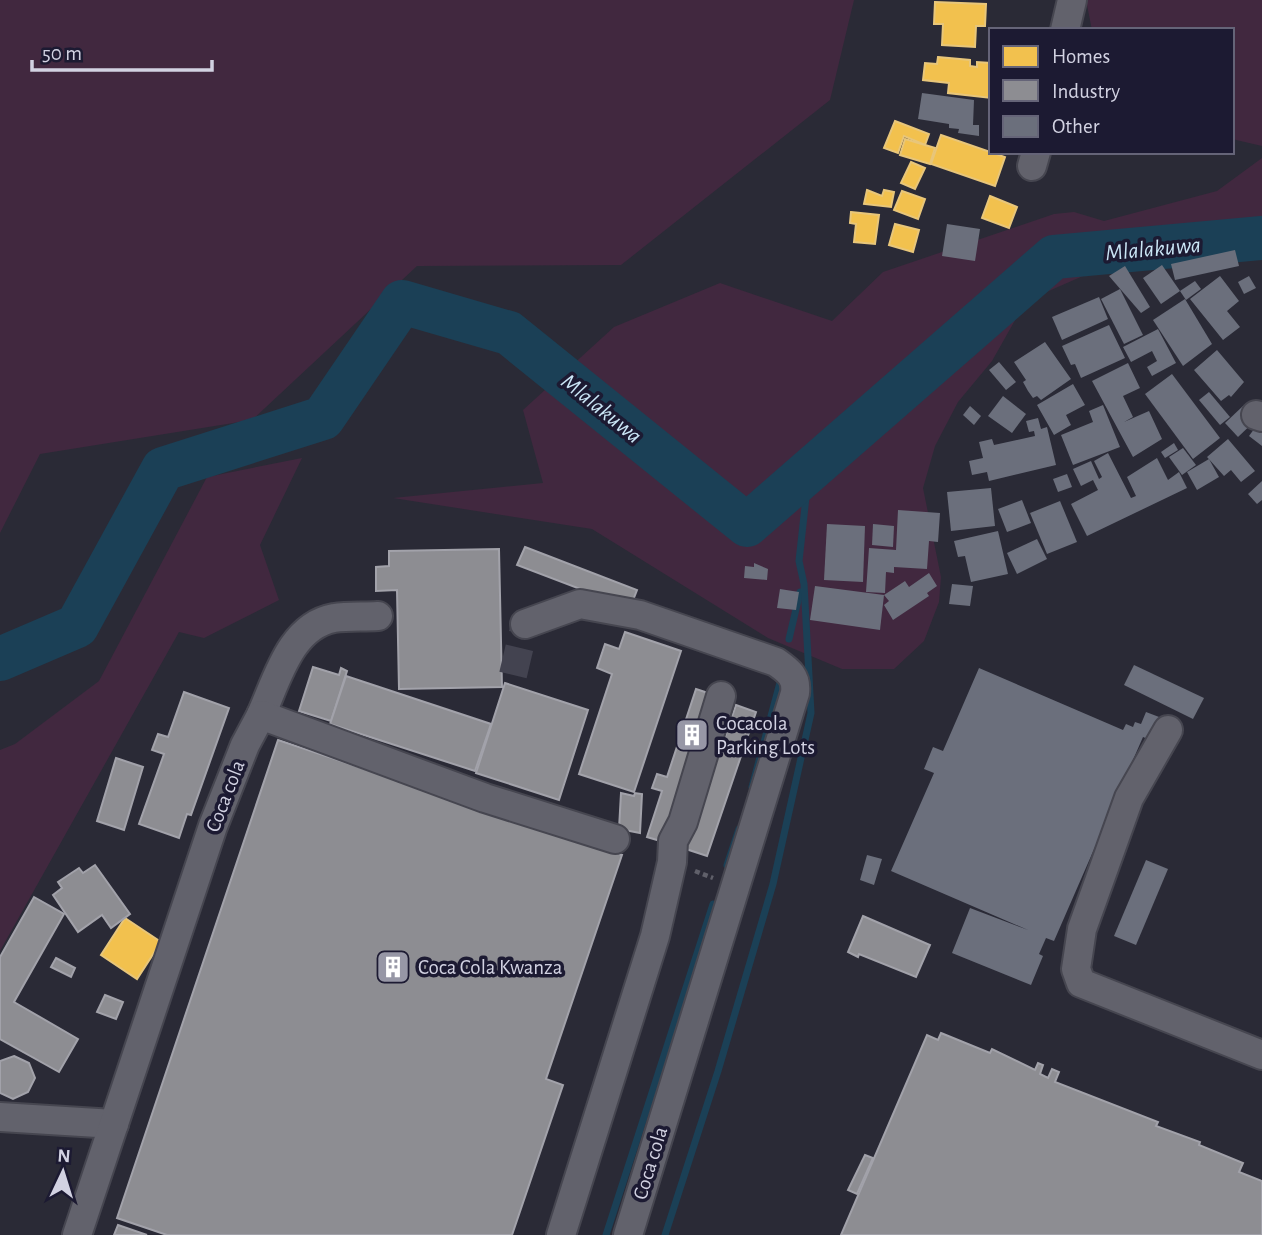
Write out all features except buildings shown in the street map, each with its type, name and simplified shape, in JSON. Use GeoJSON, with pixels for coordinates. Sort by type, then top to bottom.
{"type":"FeatureCollection","features":[{"type":"Feature","properties":{"kind":"street"},"geometry":{"type":"LineString","coordinates":[[1065,28],[1072,0]]}},
{"type":"Feature","properties":{"kind":"street","name":"Coca cola"},"geometry":{"type":"LineString","coordinates":[[526,624],[580,604],[640,615],[776,662],[790,671],[795,680],[795,694],[628,1235]]}},
{"type":"Feature","properties":{"kind":"street","name":"Coca cola"},"geometry":{"type":"LineString","coordinates":[[77,1235],[213,826],[245,745],[292,648],[309,627],[333,618],[378,616]]}},
{"type":"Feature","properties":{"kind":"street"},"geometry":{"type":"LineString","coordinates":[[561,1235],[655,936],[672,862],[673,841],[683,822],[721,696]]}},
{"type":"Feature","properties":{"kind":"street"},"geometry":{"type":"LineString","coordinates":[[261,715],[485,798],[615,839]]}},
{"type":"Feature","properties":{"kind":"street"},"geometry":{"type":"LineString","coordinates":[[1168,730],[1129,798],[1082,929],[1076,970],[1081,983],[1262,1055]]}},
{"type":"Feature","properties":{"kind":"street"},"geometry":{"type":"LineString","coordinates":[[0,1117],[114,1124]]}},
{"type":"Feature","properties":{"kind":"shaded area"},"geometry":{"type":"Polygon","coordinates":[[[0,0],[854,0],[830,100],[621,265],[417,266],[252,420],[40,454],[0,533],[0,0]]]}},
{"type":"Feature","properties":{"kind":"shaded area"},"geometry":{"type":"Polygon","coordinates":[[[1086,0],[1262,0],[1262,146],[1234,139],[1234,28],[1092,28],[1086,0]]]}},
{"type":"Feature","properties":{"kind":"shaded area"},"geometry":{"type":"Polygon","coordinates":[[[1262,158],[1262,245],[1256,248],[1211,246],[1151,255],[1092,272],[1026,301],[992,361],[958,402],[935,446],[923,488],[941,577],[939,602],[924,641],[894,669],[842,669],[768,638],[592,529],[393,498],[543,483],[523,410],[614,327],[720,283],[832,321],[883,272],[1054,214],[1074,212],[1104,221],[1217,191],[1262,158]]]}},
{"type":"Feature","properties":{"kind":"shaded area"},"geometry":{"type":"Polygon","coordinates":[[[302,458],[260,545],[279,600],[204,638],[179,632],[0,951],[0,750],[15,744],[99,681],[207,477],[302,458]]]}},
{"type":"Feature","properties":{"kind":"waterway","name":"Mlalakuwa"},"geometry":{"type":"LineString","coordinates":[[0,659],[77,626],[163,469],[323,418],[402,302],[509,333],[747,525],[1054,257],[1262,238]]}},
{"type":"Feature","properties":{"kind":"waterway"},"geometry":{"type":"LineString","coordinates":[[665,1235],[718,1071],[773,884],[811,713],[804,584],[799,561],[809,470]]}},
{"type":"Feature","properties":{"kind":"waterway"},"geometry":{"type":"LineString","coordinates":[[789,639],[800,592]]}},
{"type":"Feature","properties":{"kind":"waterway"},"geometry":{"type":"LineString","coordinates":[[752,787],[781,679]]}},
{"type":"Feature","properties":{"kind":"waterway"},"geometry":{"type":"LineString","coordinates":[[727,865],[739,829]]}},
{"type":"Feature","properties":{"kind":"waterway"},"geometry":{"type":"LineString","coordinates":[[606,1235],[713,904]]}},
{"type":"Feature","properties":{"kind":"tunnel"},"geometry":{"type":"LineString","coordinates":[[513,675],[525,624]]}},
{"type":"Feature","properties":{"kind":"place","name":"Cocacola Parking Lots"},"geometry":{"type":"Point","coordinates":[692,735]}},
{"type":"Feature","properties":{"kind":"place","name":"Coca Cola Kwanza"},"geometry":{"type":"Point","coordinates":[393,967]}}]}
